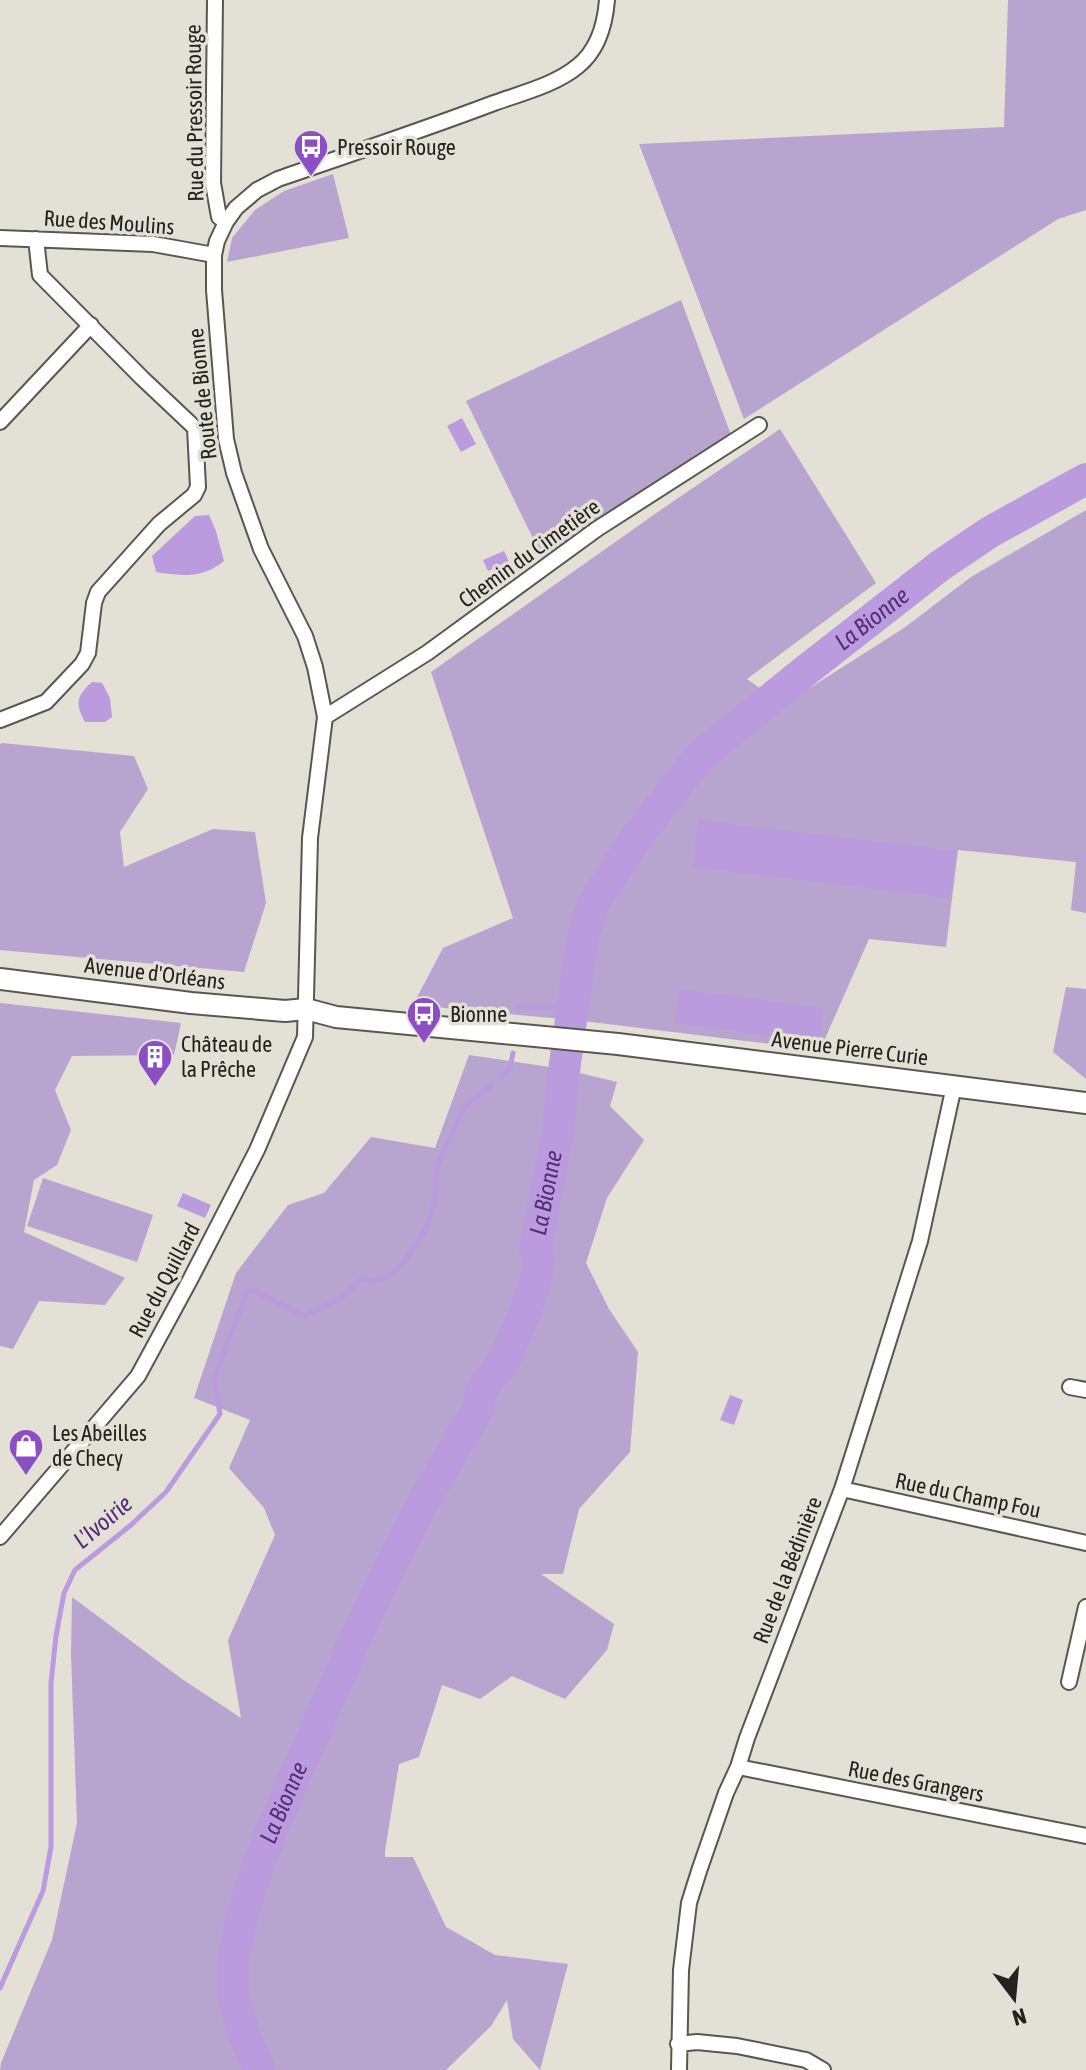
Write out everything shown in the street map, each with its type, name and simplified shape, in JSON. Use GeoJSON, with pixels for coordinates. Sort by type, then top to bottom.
{"type":"FeatureCollection","features":[{"type":"Feature","properties":{"kind":"main road","name":"Avenue d'Orléans"},"geometry":{"type":"LineString","coordinates":[[0,979],[191,1003],[285,1011],[306,1009],[336,1017],[543,1036]]}},
{"type":"Feature","properties":{"kind":"main road","name":"Avenue Pierre Curie"},"geometry":{"type":"LineString","coordinates":[[543,1036],[1086,1103]]}},
{"type":"Feature","properties":{"kind":"street","name":"Rue du Pressoir Rouge"},"geometry":{"type":"LineString","coordinates":[[215,0],[213,183],[219,217],[226,222]]}},
{"type":"Feature","properties":{"kind":"street","name":"Route de Bionne"},"geometry":{"type":"LineString","coordinates":[[306,1009],[310,838],[325,717],[305,636],[261,549],[234,473],[226,439],[214,290],[217,241],[236,208],[257,190],[278,179],[562,78],[579,65],[595,46],[602,31],[607,0]]}},
{"type":"Feature","properties":{"kind":"street","name":"Rue des Moulins"},"geometry":{"type":"LineString","coordinates":[[0,238],[153,244],[214,255]]}},
{"type":"Feature","properties":{"kind":"street"},"geometry":{"type":"LineString","coordinates":[[0,720],[46,702],[82,664],[88,653],[98,592],[159,524],[194,495],[198,487],[195,428],[40,275],[36,239]]}},
{"type":"Feature","properties":{"kind":"street"},"geometry":{"type":"LineString","coordinates":[[0,422],[91,325]]}},
{"type":"Feature","properties":{"kind":"street","name":"Chemin du Cimetière"},"geometry":{"type":"LineString","coordinates":[[325,717],[427,653],[597,529],[759,425]]}},
{"type":"Feature","properties":{"kind":"street","name":"Rue du Quillard"},"geometry":{"type":"LineString","coordinates":[[0,1537],[138,1376],[257,1150],[305,1037],[306,1009]]}},
{"type":"Feature","properties":{"kind":"street","name":"Rue de la Bédinière"},"geometry":{"type":"LineString","coordinates":[[679,2070],[681,1970],[689,1903],[726,1793],[842,1489],[920,1241],[954,1086]]}},
{"type":"Feature","properties":{"kind":"street"},"geometry":{"type":"LineString","coordinates":[[1070,1387],[1086,1390]]}},
{"type":"Feature","properties":{"kind":"street","name":"Rue du Champ Fou"},"geometry":{"type":"LineString","coordinates":[[842,1489],[1086,1543]]}},
{"type":"Feature","properties":{"kind":"street"},"geometry":{"type":"LineString","coordinates":[[1069,1682],[1086,1607]]}},
{"type":"Feature","properties":{"kind":"street","name":"Rue des Grangers"},"geometry":{"type":"LineString","coordinates":[[738,1767],[1086,1836]]}},
{"type":"Feature","properties":{"kind":"street"},"geometry":{"type":"LineString","coordinates":[[678,2044],[697,2042],[737,2046],[806,2060],[823,2070]]}},
{"type":"Feature","properties":{"kind":"shaded area"},"geometry":{"type":"Polygon","coordinates":[[[1008,0],[1086,0],[1086,210],[1058,219],[744,419],[639,144],[1004,127],[1008,0]]]}},
{"type":"Feature","properties":{"kind":"shaded area"},"geometry":{"type":"Polygon","coordinates":[[[333,174],[349,238],[227,262],[232,238],[255,210],[284,191],[333,174]]]}},
{"type":"Feature","properties":{"kind":"shaded area"},"geometry":{"type":"Polygon","coordinates":[[[681,300],[731,435],[545,563],[466,401],[681,300]]]}},
{"type":"Feature","properties":{"kind":"shaded area"},"geometry":{"type":"Polygon","coordinates":[[[462,418],[476,444],[461,452],[447,426],[462,418]]]}},
{"type":"Feature","properties":{"kind":"shaded area"},"geometry":{"type":"Polygon","coordinates":[[[780,429],[876,583],[747,679],[783,705],[904,628],[971,577],[1086,510],[1086,913],[1071,910],[1076,862],[958,850],[946,947],[869,939],[820,1050],[583,1021],[413,1005],[443,948],[513,918],[431,672],[780,429]]]}},
{"type":"Feature","properties":{"kind":"shaded area"},"geometry":{"type":"Polygon","coordinates":[[[209,515],[224,561],[200,573],[156,572],[152,556],[195,516],[209,515]]]}},
{"type":"Feature","properties":{"kind":"shaded area"},"geometry":{"type":"Polygon","coordinates":[[[504,551],[509,562],[488,571],[483,560],[504,551]]]}},
{"type":"Feature","properties":{"kind":"shaded area"},"geometry":{"type":"Polygon","coordinates":[[[92,682],[102,683],[110,698],[112,717],[105,722],[85,722],[80,710],[80,696],[92,682]]]}},
{"type":"Feature","properties":{"kind":"shaded area"},"geometry":{"type":"Polygon","coordinates":[[[2,743],[134,756],[148,789],[120,832],[124,867],[213,829],[255,832],[266,903],[244,972],[0,950],[2,743]]]}},
{"type":"Feature","properties":{"kind":"shaded area"},"geometry":{"type":"Polygon","coordinates":[[[698,820],[956,851],[950,898],[693,867],[698,820]]]}},
{"type":"Feature","properties":{"kind":"shaded area"},"geometry":{"type":"Polygon","coordinates":[[[1066,987],[1086,989],[1086,1079],[1053,1052],[1066,987]]]}},
{"type":"Feature","properties":{"kind":"shaded area"},"geometry":{"type":"Polygon","coordinates":[[[679,989],[823,1008],[819,1043],[675,1023],[679,989]]]}},
{"type":"Feature","properties":{"kind":"shaded area"},"geometry":{"type":"Polygon","coordinates":[[[0,1003],[181,1023],[174,1055],[72,1056],[55,1090],[71,1130],[57,1165],[34,1180],[24,1232],[125,1278],[105,1305],[39,1301],[13,1349],[0,1346],[0,1003]]]}},
{"type":"Feature","properties":{"kind":"shaded area"},"geometry":{"type":"Polygon","coordinates":[[[469,1055],[563,1069],[617,1082],[610,1106],[644,1140],[607,1198],[586,1263],[609,1309],[638,1352],[630,1452],[579,1509],[563,1574],[541,1574],[614,1624],[607,1650],[565,1699],[512,1676],[480,1699],[442,1685],[419,1757],[399,1764],[385,1851],[385,1857],[413,1857],[446,1927],[495,1955],[568,1964],[540,2070],[513,2039],[507,2000],[491,2026],[446,2070],[0,2070],[52,1940],[77,1823],[72,1597],[182,1679],[241,1718],[228,1640],[275,1535],[264,1508],[229,1468],[250,1420],[194,1398],[236,1273],[288,1205],[324,1193],[371,1137],[435,1148],[469,1055]]]}},
{"type":"Feature","properties":{"kind":"shaded area"},"geometry":{"type":"Polygon","coordinates":[[[43,1178],[153,1215],[137,1262],[27,1226],[43,1178]]]}},
{"type":"Feature","properties":{"kind":"shaded area"},"geometry":{"type":"Polygon","coordinates":[[[183,1193],[211,1205],[205,1218],[177,1206],[183,1193]]]}},
{"type":"Feature","properties":{"kind":"shaded area"},"geometry":{"type":"Polygon","coordinates":[[[730,1395],[743,1400],[734,1425],[720,1420],[730,1395]]]}},
{"type":"Feature","properties":{"kind":"waterway","name":"La Bionne"},"geometry":{"type":"LineString","coordinates":[[259,2070],[239,2017],[233,1983],[234,1958],[246,1901],[278,1815],[369,1609],[399,1548],[479,1407],[481,1392],[504,1360],[531,1295],[539,1259],[535,1249],[558,1132],[582,941],[593,904],[639,834],[701,755],[941,565],[990,532],[1086,479]]}},
{"type":"Feature","properties":{"kind":"waterway","name":"L'Ivoirie"},"geometry":{"type":"LineString","coordinates":[[518,1007],[572,1006]]}},
{"type":"Feature","properties":{"kind":"waterway","name":"L'Ivoirie"},"geometry":{"type":"LineString","coordinates":[[501,1078],[510,1068],[513,1053]]}},
{"type":"Feature","properties":{"kind":"waterway","name":"L'Ivoirie"},"geometry":{"type":"LineString","coordinates":[[0,1988],[43,1891],[51,1847],[51,1683],[64,1593],[75,1570],[166,1492],[220,1414],[214,1378],[247,1292],[253,1290],[304,1316],[340,1299],[363,1278],[372,1281],[386,1278],[401,1266],[428,1224],[434,1204],[438,1164],[464,1107],[492,1085]]}},
{"type":"Feature","properties":{"kind":"place","name":"Pressoir Rouge"},"geometry":{"type":"Point","coordinates":[311,178]}},
{"type":"Feature","properties":{"kind":"place","name":"Bionne"},"geometry":{"type":"Point","coordinates":[424,1045]}},
{"type":"Feature","properties":{"kind":"place","name":"Château de la Prêche"},"geometry":{"type":"Point","coordinates":[155,1088]}},
{"type":"Feature","properties":{"kind":"place","name":"Les Abeilles de Checy"},"geometry":{"type":"Point","coordinates":[26,1477]}}]}
